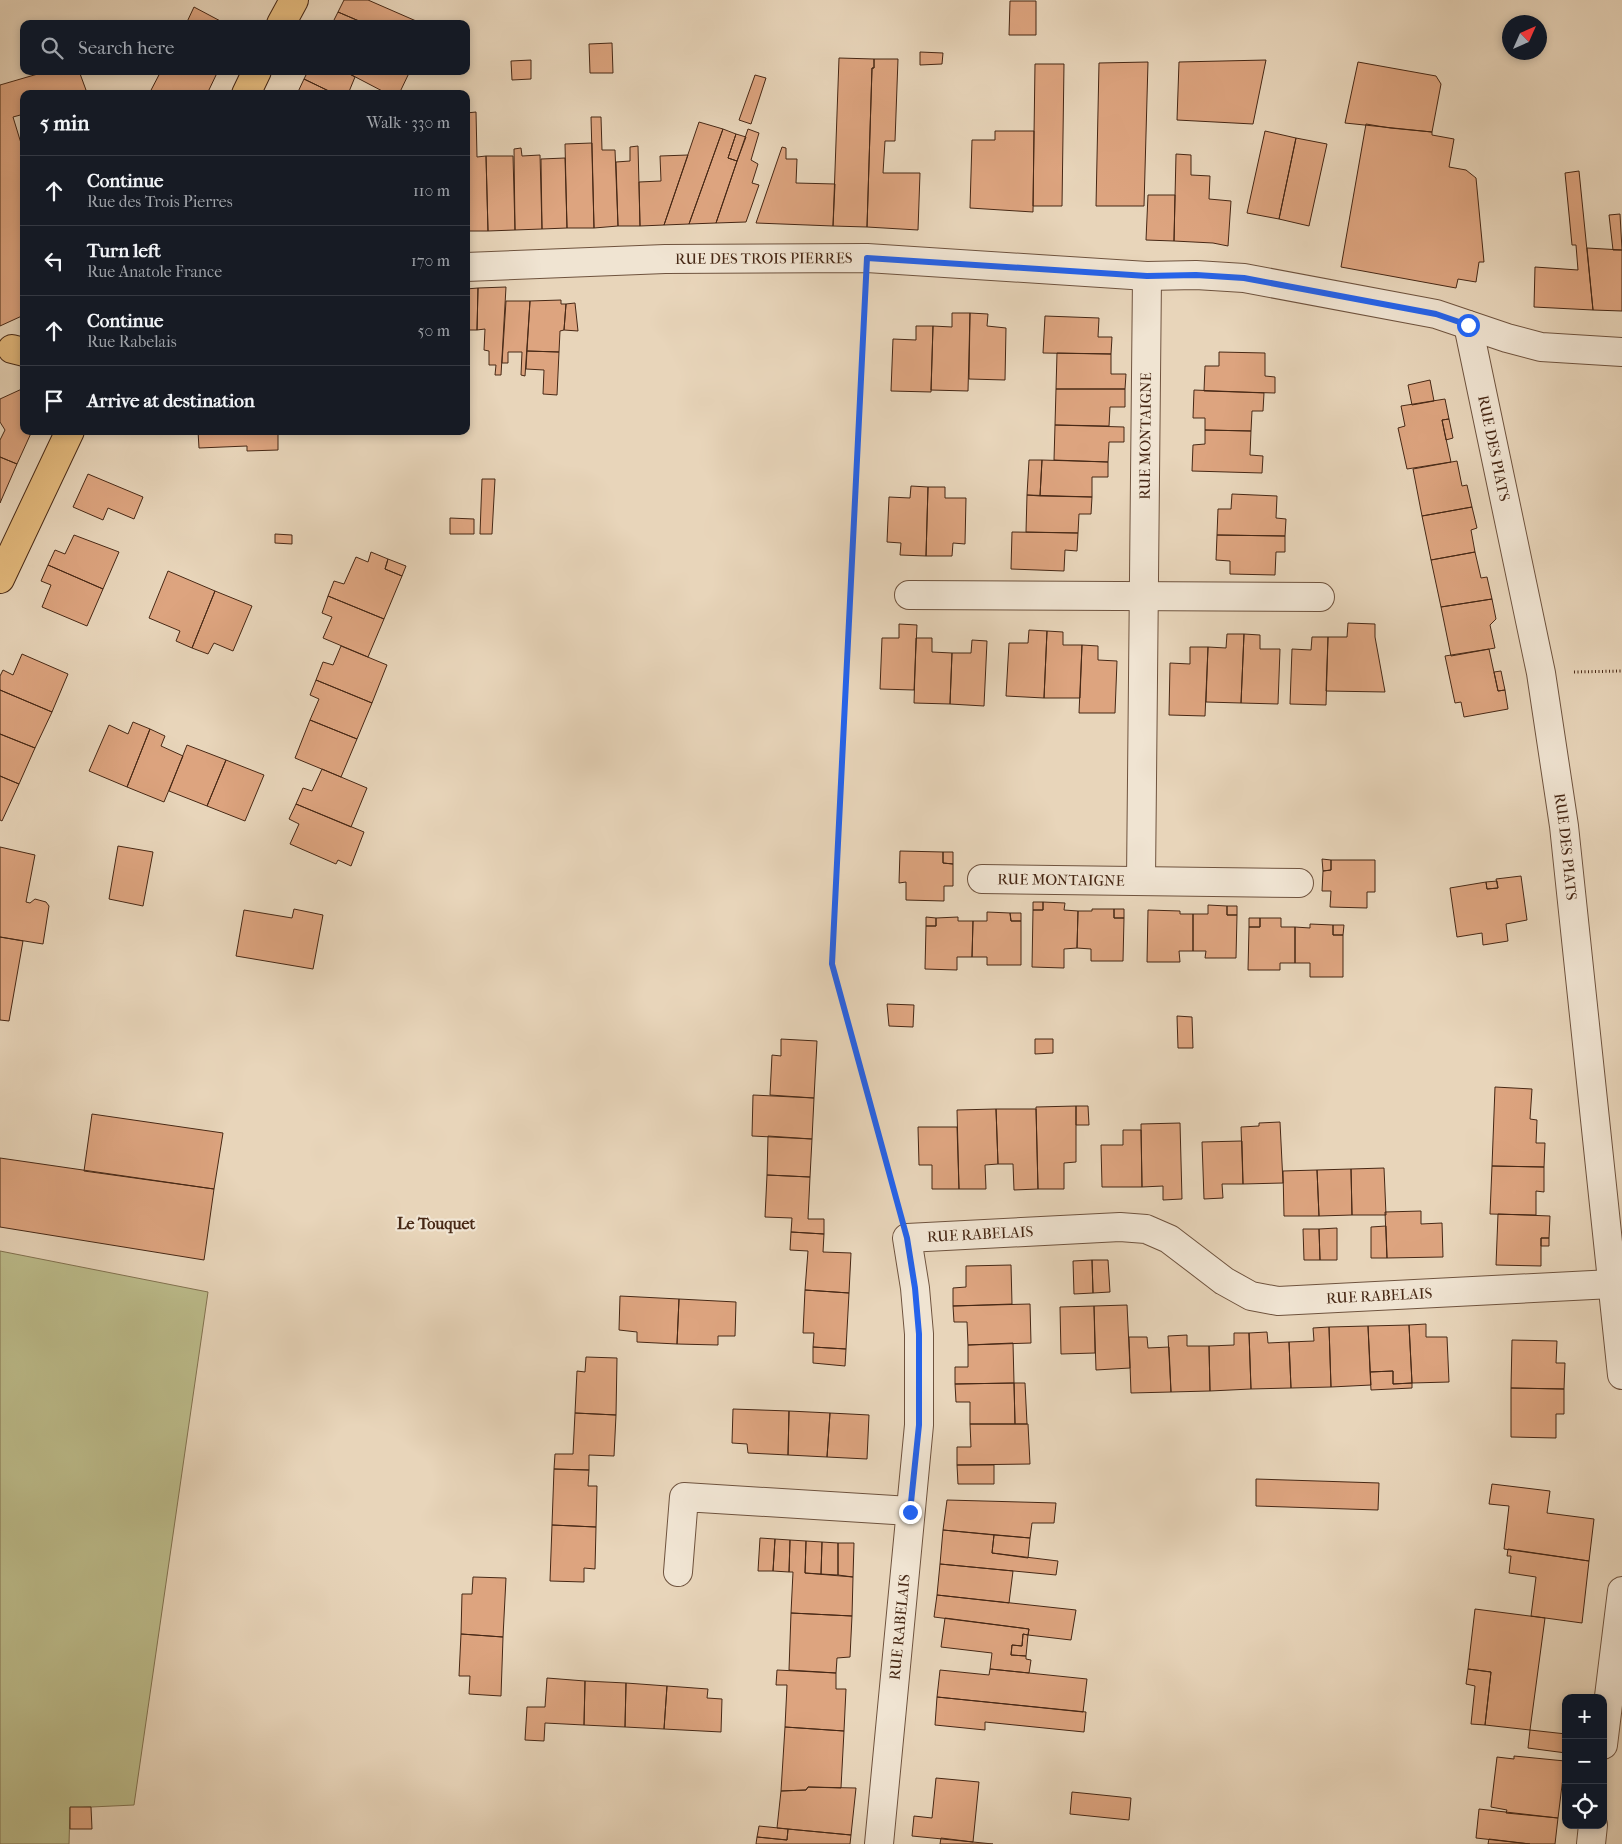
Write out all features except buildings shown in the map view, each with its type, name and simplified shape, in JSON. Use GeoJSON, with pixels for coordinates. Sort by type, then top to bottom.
{"type":"FeatureCollection","features":[{"type":"Feature","properties":{"kind":"main road"},"geometry":{"type":"LineString","coordinates":[[283,20],[294,0]]}},
{"type":"Feature","properties":{"kind":"main road"},"geometry":{"type":"LineString","coordinates":[[248,90],[255,75]]}},
{"type":"Feature","properties":{"kind":"main road"},"geometry":{"type":"LineString","coordinates":[[0,578],[68,435]]}},
{"type":"Feature","properties":{"kind":"street","name":"RUE DES TROIS PIERRES"},"geometry":{"type":"LineString","coordinates":[[470,267],[665,259],[867,258],[1147,276],[1196,275],[1244,278],[1436,314],[1541,347],[1622,352]]}},
{"type":"Feature","properties":{"kind":"street","name":"RUE MONTAIGNE"},"geometry":{"type":"LineString","coordinates":[[1141,880],[1147,276]]}},
{"type":"Feature","properties":{"kind":"street","name":"RUE DES PIATS"},"geometry":{"type":"LineString","coordinates":[[1468,325],[1540,673],[1564,826],[1622,1375]]}},
{"type":"Feature","properties":{"kind":"street"},"geometry":{"type":"LineString","coordinates":[[909,595],[1320,597]]}},
{"type":"Feature","properties":{"kind":"street","name":"RUE MONTAIGNE"},"geometry":{"type":"LineString","coordinates":[[982,879],[1299,883]]}},
{"type":"Feature","properties":{"kind":"street","name":"RUE RABELAIS"},"geometry":{"type":"LineString","coordinates":[[878,1844],[919,1425],[919,1334],[915,1288],[907,1238],[1120,1228],[1146,1229],[1169,1239],[1230,1285],[1251,1296],[1278,1301],[1612,1284]]}},
{"type":"Feature","properties":{"kind":"street"},"geometry":{"type":"LineString","coordinates":[[678,1572],[684,1497],[910,1512]]}},
{"type":"Feature","properties":{"kind":"street"},"geometry":{"type":"LineString","coordinates":[[1604,1739],[1622,1591]]}},
{"type":"Feature","properties":{"kind":"street"},"geometry":{"type":"LineString","coordinates":[[1591,1844],[1593,1829]]}},
{"type":"Feature","properties":{"kind":"path"},"geometry":{"type":"LineString","coordinates":[[867,258],[832,964],[907,1238]]}},
{"type":"Feature","properties":{"kind":"path"},"geometry":{"type":"LineString","coordinates":[[1540,673],[1622,671]]}},
{"type":"Feature","properties":{"kind":"green space"},"geometry":{"type":"Polygon","coordinates":[[[0,1251],[208,1292],[134,1805],[70,1808],[69,1844],[0,1844],[0,1251]]]}},
{"type":"Feature","properties":{"kind":"district","name":"Le Touquet"},"geometry":{"type":"Point","coordinates":[436,1223]}},
{"type":"Feature","properties":{"kind":"route"},"geometry":{"type":"LineString","coordinates":[[910,1512],[919,1425],[919,1334],[915,1288],[907,1238],[832,964],[867,258],[1147,276],[1196,275],[1244,278],[1436,314],[1468,325]]}}]}
